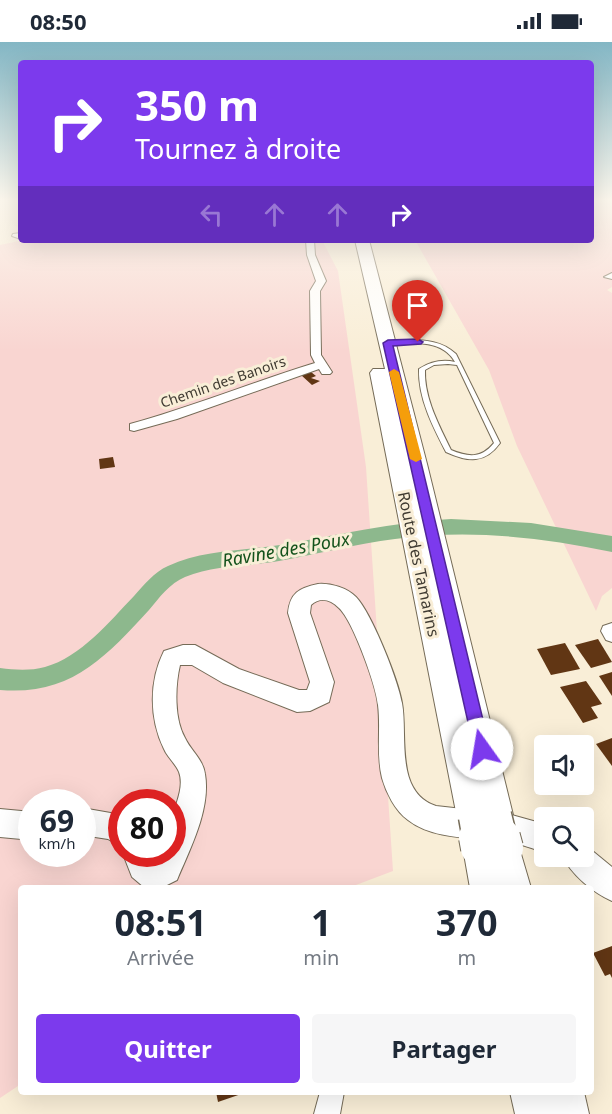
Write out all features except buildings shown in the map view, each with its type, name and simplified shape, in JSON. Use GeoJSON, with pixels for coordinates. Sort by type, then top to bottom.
{"type":"FeatureCollection","features":[{"type":"Feature","properties":{"kind":"highway","name":"Route des Tamarins"},"geometry":{"type":"LineString","coordinates":[[352,251],[408,464]]}},
{"type":"Feature","properties":{"kind":"highway","name":"Route des Tamarins"},"geometry":{"type":"LineString","coordinates":[[365,251],[388,343],[408,464],[487,830],[487,885]]}},
{"type":"Feature","properties":{"kind":"highway","name":"Route des Tamarins"},"geometry":{"type":"LineString","coordinates":[[487,830],[513,885]]}},
{"type":"Feature","properties":{"kind":"highway"},"geometry":{"type":"LineString","coordinates":[[531,1095],[535,1114]]}},
{"type":"Feature","properties":{"kind":"highway"},"geometry":{"type":"LineString","coordinates":[[565,1095],[569,1114]]}},
{"type":"Feature","properties":{"kind":"main road"},"geometry":{"type":"LineString","coordinates":[[142,867],[158,883],[168,870],[193,793],[192,770],[174,743],[166,709],[165,675],[172,658],[195,655],[231,676],[281,693],[297,701],[310,700],[320,695],[322,682],[299,613],[300,601],[309,593],[323,590],[337,595],[350,604],[380,668],[390,702],[396,777],[403,795],[418,813],[487,830],[534,837]]}},
{"type":"Feature","properties":{"kind":"main road"},"geometry":{"type":"LineString","coordinates":[[0,823],[18,825]]}},
{"type":"Feature","properties":{"kind":"main road"},"geometry":{"type":"LineString","coordinates":[[590,867],[612,886]]}},
{"type":"Feature","properties":{"kind":"street","name":"Chemin des Banoirs"},"geometry":{"type":"LineString","coordinates":[[134,427],[173,416],[263,383],[324,369],[316,355],[314,325],[315,291],[321,280],[311,251]]}},
{"type":"Feature","properties":{"kind":"street"},"geometry":{"type":"LineString","coordinates":[[612,629],[609,630],[612,635]]}},
{"type":"Feature","properties":{"kind":"street"},"geometry":{"type":"LineString","coordinates":[[327,1114],[331,1095]]}},
{"type":"Feature","properties":{"kind":"lane"},"geometry":{"type":"LineString","coordinates":[[388,343],[436,343],[448,347],[459,364],[497,442],[491,452],[478,458],[462,458],[448,451],[436,425],[420,378],[422,369],[432,364],[448,362],[459,364]]}},
{"type":"Feature","properties":{"kind":"shaded area"},"geometry":{"type":"Polygon","coordinates":[[[0,251],[328,251],[338,271],[366,467],[393,871],[356,885],[18,885],[18,1086],[0,1098],[0,251]]]}},
{"type":"Feature","properties":{"kind":"shaded area"},"geometry":{"type":"Polygon","coordinates":[[[421,251],[612,251],[612,287],[607,290],[612,293],[612,588],[602,596],[596,611],[517,446],[489,370],[421,251]]]}},
{"type":"Feature","properties":{"kind":"waterway","name":"Ravine des Poux"},"geometry":{"type":"LineString","coordinates":[[0,679],[23,681],[44,678],[81,661],[113,633],[158,584],[177,571],[202,564],[280,553],[381,533],[424,528],[478,526],[531,530],[612,544]]}},
{"type":"Feature","properties":{"kind":"slow traffic"},"geometry":{"type":"LineString","coordinates":[[394,372],[416,459]]}},
{"type":"Feature","properties":{"kind":"route"},"geometry":{"type":"LineString","coordinates":[[418,342],[388,343],[482,749]]}}]}
